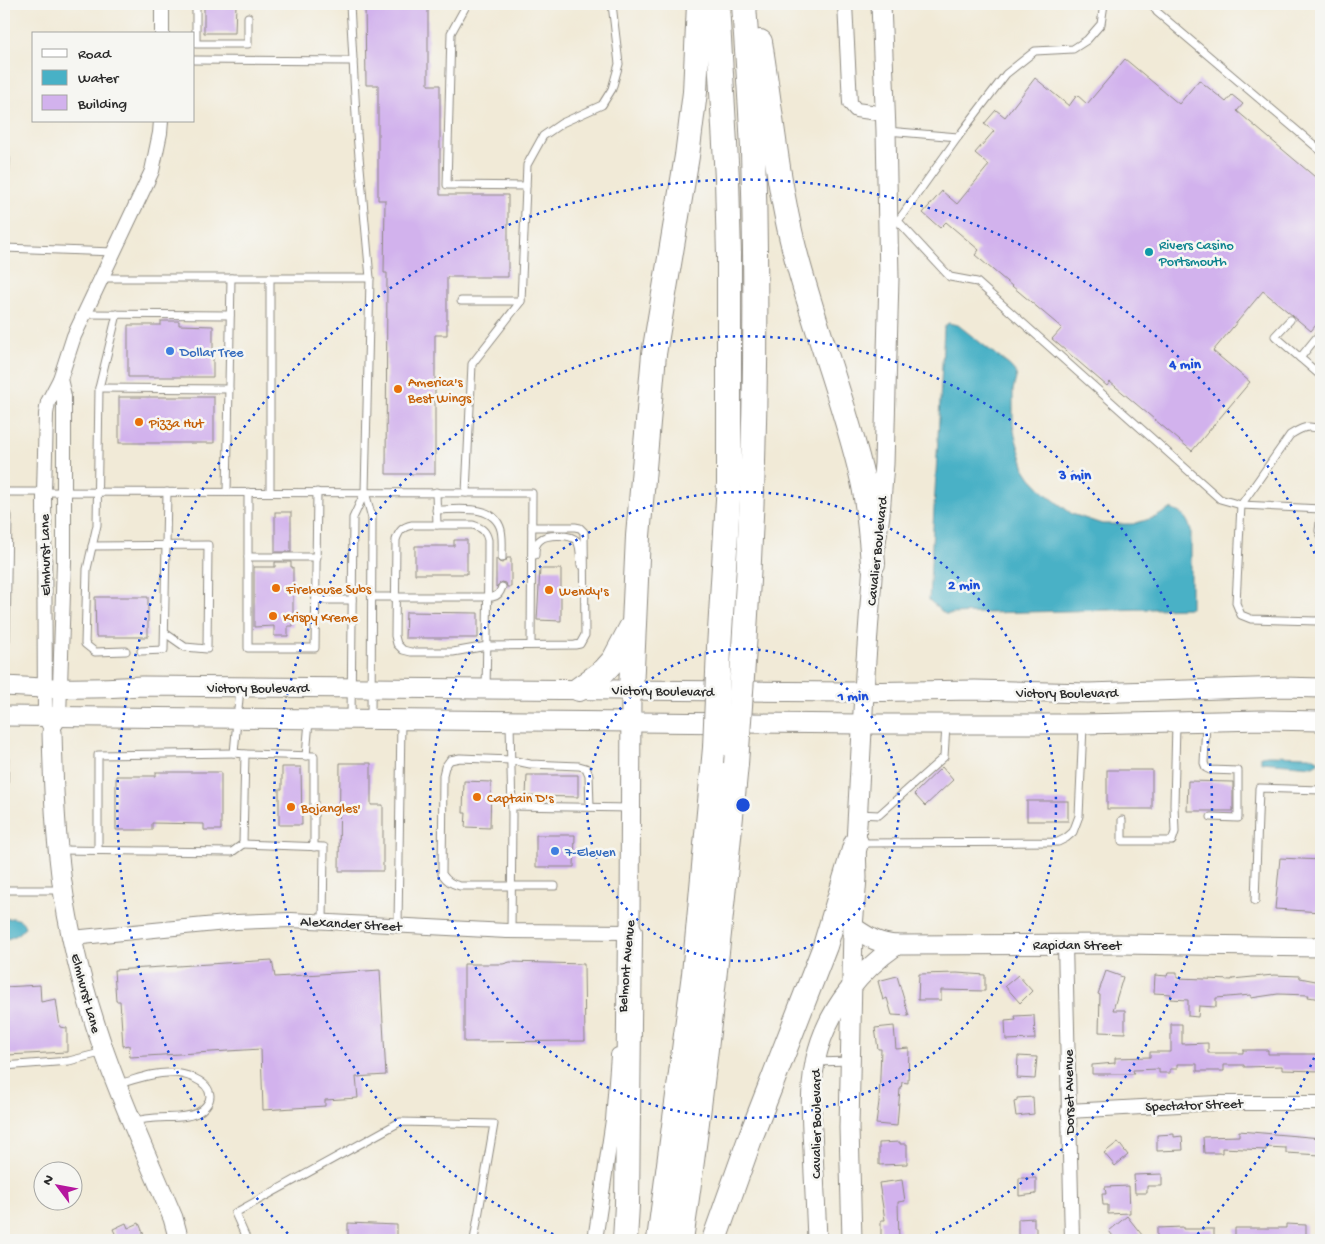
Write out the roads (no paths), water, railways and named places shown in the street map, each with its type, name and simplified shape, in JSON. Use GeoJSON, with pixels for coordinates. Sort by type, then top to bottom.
{"type":"FeatureCollection","features":[{"type":"Feature","properties":{"kind":"highway"},"geometry":{"type":"LineString","coordinates":[[631,690],[638,536],[654,354],[687,156],[695,92],[699,4]]}},
{"type":"Feature","properties":{"kind":"highway"},"geometry":{"type":"LineString","coordinates":[[659,1240],[694,974],[715,748],[729,483],[729,257],[727,179],[717,4]]}},
{"type":"Feature","properties":{"kind":"highway"},"geometry":{"type":"LineString","coordinates":[[680,1240],[694,1148],[725,884],[744,648],[754,436],[756,281],[753,149],[744,4]]}},
{"type":"Feature","properties":{"kind":"highway"},"geometry":{"type":"LineString","coordinates":[[755,4],[783,199],[794,248],[812,310],[853,440],[870,523],[873,564]]}},
{"type":"Feature","properties":{"kind":"highway"},"geometry":{"type":"LineString","coordinates":[[579,689],[604,671],[614,660],[634,622]]}},
{"type":"Feature","properties":{"kind":"highway"},"geometry":{"type":"LineString","coordinates":[[714,1240],[751,1136],[825,946],[856,843]]}},
{"type":"Feature","properties":{"kind":"highway"},"geometry":{"type":"LineString","coordinates":[[625,1240],[630,932]]}},
{"type":"Feature","properties":{"kind":"main road","name":"Cavalier Boulevard"},"geometry":{"type":"LineString","coordinates":[[852,1240],[849,1128],[851,988],[857,878],[856,843],[873,564],[884,464],[889,278],[893,222],[886,123],[881,4]]}},
{"type":"Feature","properties":{"kind":"main road","name":"Victory Boulevard"},"geometry":{"type":"LineString","coordinates":[[4,686],[52,688],[142,686],[631,690],[975,690],[1088,693],[1282,687],[1321,688]]}},
{"type":"Feature","properties":{"kind":"main road","name":"Belmont Avenue"},"geometry":{"type":"LineString","coordinates":[[630,932],[631,690]]}},
{"type":"Feature","properties":{"kind":"main road"},"geometry":{"type":"LineString","coordinates":[[4,716],[52,722],[237,718],[630,720],[862,724],[1321,721]]}},
{"type":"Feature","properties":{"kind":"main road","name":"Elmhurst Lane"},"geometry":{"type":"LineString","coordinates":[[52,722],[53,790],[58,850],[72,938],[104,1052],[173,1218],[179,1240]]}},
{"type":"Feature","properties":{"kind":"main road","name":"Rapidan Street"},"geometry":{"type":"LineString","coordinates":[[853,927],[871,940],[884,944],[1321,947]]}},
{"type":"Feature","properties":{"kind":"main road"},"geometry":{"type":"LineString","coordinates":[[851,988],[880,956],[897,944]]}},
{"type":"Feature","properties":{"kind":"main road","name":"Cavalier Boulevard"},"geometry":{"type":"LineString","coordinates":[[817,1240],[812,1123],[813,1074],[820,1044],[834,1012],[851,988]]}},
{"type":"Feature","properties":{"kind":"street"},"geometry":{"type":"LineString","coordinates":[[162,4],[162,32]]}},
{"type":"Feature","properties":{"kind":"street"},"geometry":{"type":"LineString","coordinates":[[845,4],[850,103],[856,110],[886,123]]}},
{"type":"Feature","properties":{"kind":"street","name":"Elmhurst Lane"},"geometry":{"type":"LineString","coordinates":[[52,722],[44,493],[48,402],[60,379],[66,356],[152,170],[161,122]]}},
{"type":"Feature","properties":{"kind":"street","name":"Elmhurst Lane"},"geometry":{"type":"LineString","coordinates":[[52,688],[64,562],[64,396],[60,379]]}},
{"type":"Feature","properties":{"kind":"street","name":"Alexander Street"},"geometry":{"type":"LineString","coordinates":[[72,938],[236,922],[291,920],[511,931],[630,932]]}},
{"type":"Feature","properties":{"kind":"street","name":"Belmont Avenue"},"geometry":{"type":"LineString","coordinates":[[595,1240],[613,1120],[621,1013],[630,932]]}},
{"type":"Feature","properties":{"kind":"street","name":"Dorset Avenue"},"geometry":{"type":"LineString","coordinates":[[1065,944],[1072,1240]]}},
{"type":"Feature","properties":{"kind":"street","name":"Spectator Street"},"geometry":{"type":"LineString","coordinates":[[1068,1110],[1216,1102],[1321,1103]]}},
{"type":"Feature","properties":{"kind":"lane"},"geometry":{"type":"LineString","coordinates":[[196,4],[196,44],[248,44],[248,18]]}},
{"type":"Feature","properties":{"kind":"lane"},"geometry":{"type":"LineString","coordinates":[[350,4],[356,134],[370,278],[365,492],[372,518],[371,719]]}},
{"type":"Feature","properties":{"kind":"lane"},"geometry":{"type":"LineString","coordinates":[[467,4],[451,33],[447,184],[526,186]]}},
{"type":"Feature","properties":{"kind":"lane"},"geometry":{"type":"LineString","coordinates":[[466,493],[472,364],[521,301],[527,165],[543,136],[562,123],[602,104],[612,89],[619,64],[612,4]]}},
{"type":"Feature","properties":{"kind":"lane"},"geometry":{"type":"LineString","coordinates":[[1104,4],[1100,24],[1087,40],[1073,49],[1035,51],[1006,74],[893,222],[950,277],[977,282],[1220,499],[1241,505],[1321,509]]}},
{"type":"Feature","properties":{"kind":"lane"},"geometry":{"type":"LineString","coordinates":[[1152,4],[1157,12],[1321,152]]}},
{"type":"Feature","properties":{"kind":"lane"},"geometry":{"type":"LineString","coordinates":[[195,60],[353,61]]}},
{"type":"Feature","properties":{"kind":"lane"},"geometry":{"type":"LineString","coordinates":[[886,123],[958,136]]}},
{"type":"Feature","properties":{"kind":"lane"},"geometry":{"type":"LineString","coordinates":[[4,150],[6,158],[4,210]]}},
{"type":"Feature","properties":{"kind":"lane"},"geometry":{"type":"LineString","coordinates":[[4,248],[114,252]]}},
{"type":"Feature","properties":{"kind":"lane"},"geometry":{"type":"LineString","coordinates":[[102,278],[370,278]]}},
{"type":"Feature","properties":{"kind":"lane"},"geometry":{"type":"LineString","coordinates":[[227,492],[231,278]]}},
{"type":"Feature","properties":{"kind":"lane"},"geometry":{"type":"LineString","coordinates":[[270,278],[270,492]]}},
{"type":"Feature","properties":{"kind":"lane"},"geometry":{"type":"LineString","coordinates":[[460,301],[521,301]]}},
{"type":"Feature","properties":{"kind":"lane"},"geometry":{"type":"LineString","coordinates":[[85,314],[230,315]]}},
{"type":"Feature","properties":{"kind":"lane"},"geometry":{"type":"LineString","coordinates":[[117,314],[99,388],[97,525],[87,569],[85,644],[95,652],[126,651]]}},
{"type":"Feature","properties":{"kind":"lane"},"geometry":{"type":"LineString","coordinates":[[1290,320],[1275,336],[1321,376]]}},
{"type":"Feature","properties":{"kind":"lane"},"geometry":{"type":"LineString","coordinates":[[1300,358],[1321,332]]}},
{"type":"Feature","properties":{"kind":"lane"},"geometry":{"type":"LineString","coordinates":[[99,388],[229,388]]}},
{"type":"Feature","properties":{"kind":"lane"},"geometry":{"type":"LineString","coordinates":[[1321,430],[1314,426],[1301,428],[1290,435],[1241,505],[1236,603],[1241,615],[1252,618],[1321,620]]}},
{"type":"Feature","properties":{"kind":"lane"},"geometry":{"type":"LineString","coordinates":[[4,492],[532,493],[531,645]]}},
{"type":"Feature","properties":{"kind":"lane"},"geometry":{"type":"LineString","coordinates":[[141,650],[164,650],[167,492]]}},
{"type":"Feature","properties":{"kind":"lane"},"geometry":{"type":"LineString","coordinates":[[248,492],[248,648],[315,648],[317,492]]}},
{"type":"Feature","properties":{"kind":"lane"},"geometry":{"type":"LineString","coordinates":[[350,719],[352,518],[365,492]]}},
{"type":"Feature","properties":{"kind":"lane"},"geometry":{"type":"LineString","coordinates":[[436,492],[437,525]]}},
{"type":"Feature","properties":{"kind":"lane"},"geometry":{"type":"LineString","coordinates":[[436,510],[475,510],[491,515],[501,529],[502,558]]}},
{"type":"Feature","properties":{"kind":"lane"},"geometry":{"type":"LineString","coordinates":[[1321,513],[1319,530],[1321,535]]}},
{"type":"Feature","properties":{"kind":"lane"},"geometry":{"type":"LineString","coordinates":[[4,516],[8,516],[6,640],[4,639]]}},
{"type":"Feature","properties":{"kind":"lane"},"geometry":{"type":"LineString","coordinates":[[486,689],[487,646],[488,597],[488,540],[486,533],[480,527],[473,525],[412,525],[404,527],[398,533],[396,540],[396,636],[398,644],[403,650],[411,652],[453,652],[487,646],[575,645],[583,640],[585,635],[584,532],[580,528],[575,527],[532,528]]}},
{"type":"Feature","properties":{"kind":"lane"},"geometry":{"type":"LineString","coordinates":[[531,616],[535,607],[536,546],[540,540],[546,537],[568,536],[576,539],[579,544],[585,590]]}},
{"type":"Feature","properties":{"kind":"lane"},"geometry":{"type":"LineString","coordinates":[[92,546],[208,544],[207,649],[185,648],[165,633]]}},
{"type":"Feature","properties":{"kind":"lane"},"geometry":{"type":"LineString","coordinates":[[248,558],[317,557]]}},
{"type":"Feature","properties":{"kind":"lane"},"geometry":{"type":"LineString","coordinates":[[372,597],[488,597],[497,596],[502,587]]}},
{"type":"Feature","properties":{"kind":"lane"},"geometry":{"type":"LineString","coordinates":[[316,600],[352,600]]}},
{"type":"Feature","properties":{"kind":"lane"},"geometry":{"type":"LineString","coordinates":[[234,754],[240,687]]}},
{"type":"Feature","properties":{"kind":"lane"},"geometry":{"type":"LineString","coordinates":[[306,756],[309,719]]}},
{"type":"Feature","properties":{"kind":"lane"},"geometry":{"type":"LineString","coordinates":[[398,926],[401,719]]}},
{"type":"Feature","properties":{"kind":"lane"},"geometry":{"type":"LineString","coordinates":[[510,720],[512,806],[511,931]]}},
{"type":"Feature","properties":{"kind":"lane"},"geometry":{"type":"LineString","coordinates":[[1206,722],[1204,763],[1206,768],[1210,770],[1238,771],[1238,818],[1211,817]]}},
{"type":"Feature","properties":{"kind":"lane"},"geometry":{"type":"LineString","coordinates":[[858,814],[879,815],[944,757],[946,723]]}},
{"type":"Feature","properties":{"kind":"lane"},"geometry":{"type":"LineString","coordinates":[[1122,820],[1122,841],[1172,841],[1176,832],[1174,805],[1176,723]]}},
{"type":"Feature","properties":{"kind":"lane"},"geometry":{"type":"LineString","coordinates":[[856,843],[1058,842],[1066,838],[1073,832],[1079,816],[1083,724]]}},
{"type":"Feature","properties":{"kind":"lane"},"geometry":{"type":"LineString","coordinates":[[4,749],[4,792]]}},
{"type":"Feature","properties":{"kind":"lane"},"geometry":{"type":"LineString","coordinates":[[243,844],[245,754]]}},
{"type":"Feature","properties":{"kind":"lane"},"geometry":{"type":"LineString","coordinates":[[98,850],[98,755],[245,754],[314,756],[314,847]]}},
{"type":"Feature","properties":{"kind":"lane"},"geometry":{"type":"LineString","coordinates":[[556,886],[460,886],[451,884],[442,874],[443,775],[445,767],[450,760],[460,758],[579,766],[586,768],[589,775],[590,807]]}},
{"type":"Feature","properties":{"kind":"lane"},"geometry":{"type":"LineString","coordinates":[[1255,901],[1258,788],[1321,790]]}},
{"type":"Feature","properties":{"kind":"lane"},"geometry":{"type":"LineString","coordinates":[[512,806],[630,808]]}},
{"type":"Feature","properties":{"kind":"lane"},"geometry":{"type":"LineString","coordinates":[[58,850],[232,852],[243,844],[324,847],[323,922]]}},
{"type":"Feature","properties":{"kind":"lane"},"geometry":{"type":"LineString","coordinates":[[4,890],[63,890]]}},
{"type":"Feature","properties":{"kind":"lane"},"geometry":{"type":"LineString","coordinates":[[4,1066],[69,1061],[104,1052]]}},
{"type":"Feature","properties":{"kind":"lane"},"geometry":{"type":"LineString","coordinates":[[815,1062],[850,1061]]}},
{"type":"Feature","properties":{"kind":"lane"},"geometry":{"type":"LineString","coordinates":[[117,1084],[145,1076],[170,1073],[201,1081],[209,1090],[210,1098],[208,1104],[199,1112],[189,1116],[145,1118],[133,1122]]}},
{"type":"Feature","properties":{"kind":"lane"},"geometry":{"type":"LineString","coordinates":[[247,1240],[236,1213],[400,1122],[494,1124],[474,1240]]}},
{"type":"Feature","properties":{"kind":"water"},"geometry":{"type":"Polygon","coordinates":[[[948,323],[958,325],[1010,366],[1017,374],[1013,390],[1013,425],[1015,436],[1025,469],[1046,494],[1072,514],[1102,524],[1133,524],[1156,517],[1170,509],[1184,516],[1191,530],[1191,608],[945,614],[929,600],[944,328],[948,323]]]}},
{"type":"Feature","properties":{"kind":"water"},"geometry":{"type":"Polygon","coordinates":[[[1261,756],[1310,756],[1318,760],[1318,763],[1313,766],[1261,762],[1261,756]]]}},
{"type":"Feature","properties":{"kind":"water"},"geometry":{"type":"Polygon","coordinates":[[[4,919],[20,920],[25,927],[19,934],[4,940],[4,919]]]}},
{"type":"Feature","properties":{"kind":"place","name":"Rivers Casino Portsmouth"},"geometry":{"type":"Point","coordinates":[1149,252]}},
{"type":"Feature","properties":{"kind":"place","name":"Dollar Tree"},"geometry":{"type":"Point","coordinates":[170,351]}},
{"type":"Feature","properties":{"kind":"place","name":"America's Best Wings"},"geometry":{"type":"Point","coordinates":[398,389]}},
{"type":"Feature","properties":{"kind":"place","name":"Pizza Hut"},"geometry":{"type":"Point","coordinates":[139,422]}},
{"type":"Feature","properties":{"kind":"place","name":"Firehouse Subs"},"geometry":{"type":"Point","coordinates":[276,588]}},
{"type":"Feature","properties":{"kind":"place","name":"Wendy's"},"geometry":{"type":"Point","coordinates":[549,590]}},
{"type":"Feature","properties":{"kind":"place","name":"Krispy Kreme"},"geometry":{"type":"Point","coordinates":[273,616]}},
{"type":"Feature","properties":{"kind":"place","name":"Captain D's"},"geometry":{"type":"Point","coordinates":[477,797]}},
{"type":"Feature","properties":{"kind":"place","name":"Bojangles'"},"geometry":{"type":"Point","coordinates":[291,807]}},
{"type":"Feature","properties":{"kind":"place","name":"7-Eleven"},"geometry":{"type":"Point","coordinates":[555,851]}}]}
